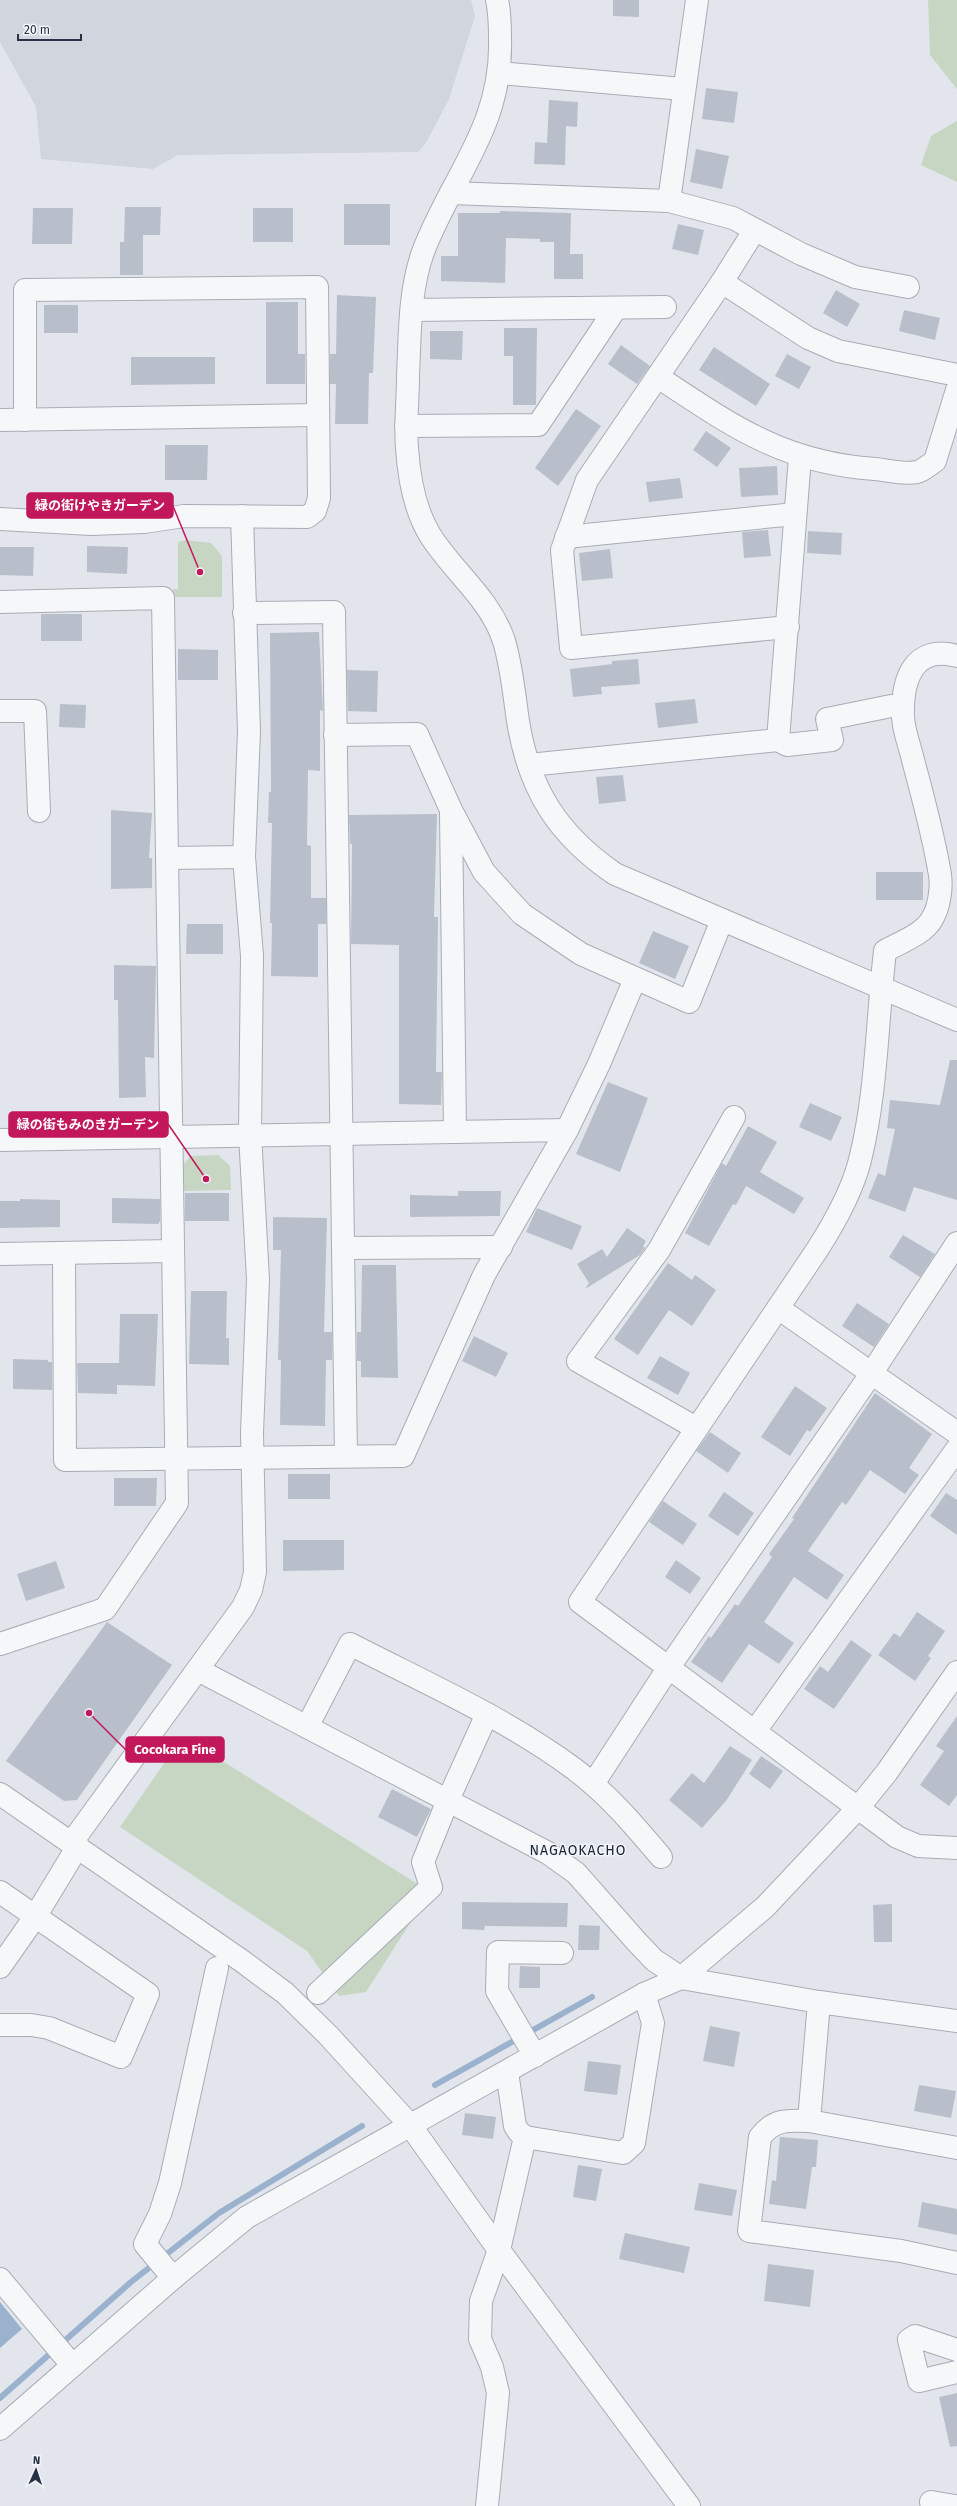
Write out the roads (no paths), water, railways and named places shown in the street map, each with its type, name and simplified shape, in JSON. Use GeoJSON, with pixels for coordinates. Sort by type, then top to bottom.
{"type":"FeatureCollection","features":[{"type":"Feature","properties":{"kind":"street"},"geometry":{"type":"LineString","coordinates":[[497,0],[500,31],[499,73],[483,132],[451,193],[423,253],[415,280],[406,426],[409,471],[419,514],[431,536],[487,605],[503,638],[514,681],[518,721],[529,765],[538,790],[553,817],[567,835],[597,861],[636,883],[957,1020]]}},
{"type":"Feature","properties":{"kind":"street"},"geometry":{"type":"LineString","coordinates":[[669,201],[683,90],[697,0]]}},
{"type":"Feature","properties":{"kind":"street"},"geometry":{"type":"LineString","coordinates":[[499,73],[683,90]]}},
{"type":"Feature","properties":{"kind":"street"},"geometry":{"type":"LineString","coordinates":[[451,193],[669,201],[733,218],[754,231],[855,277],[908,287]]}},
{"type":"Feature","properties":{"kind":"street"},"geometry":{"type":"LineString","coordinates":[[754,231],[722,282],[587,480],[562,550],[571,648],[788,627]]}},
{"type":"Feature","properties":{"kind":"street"},"geometry":{"type":"LineString","coordinates":[[722,282],[808,338],[826,346],[838,350],[957,375]]}},
{"type":"Feature","properties":{"kind":"street"},"geometry":{"type":"LineString","coordinates":[[0,519],[91,524],[144,522],[184,516],[307,517],[315,511],[319,498],[317,415],[317,287],[25,290],[25,420]]}},
{"type":"Feature","properties":{"kind":"street"},"geometry":{"type":"LineString","coordinates":[[412,310],[665,307]]}},
{"type":"Feature","properties":{"kind":"street"},"geometry":{"type":"LineString","coordinates":[[406,426],[538,425],[616,308]]}},
{"type":"Feature","properties":{"kind":"street"},"geometry":{"type":"LineString","coordinates":[[658,376],[724,421],[768,444],[800,456],[845,467],[917,472],[935,461],[957,390]]}},
{"type":"Feature","properties":{"kind":"street"},"geometry":{"type":"LineString","coordinates":[[0,420],[317,415]]}},
{"type":"Feature","properties":{"kind":"street"},"geometry":{"type":"LineString","coordinates":[[778,740],[788,627],[800,456]]}},
{"type":"Feature","properties":{"kind":"street"},"geometry":{"type":"LineString","coordinates":[[566,537],[795,514]]}},
{"type":"Feature","properties":{"kind":"street"},"geometry":{"type":"LineString","coordinates":[[0,1967],[35,1917],[75,1844],[244,1607],[251,1590],[256,1555],[253,1459],[258,1279],[250,1134],[252,956],[244,857],[249,731],[242,516]]}},
{"type":"Feature","properties":{"kind":"street"},"geometry":{"type":"LineString","coordinates":[[0,602],[162,598],[172,1136],[172,1251],[176,1459],[176,1503],[105,1609],[0,1644]]}},
{"type":"Feature","properties":{"kind":"street"},"geometry":{"type":"LineString","coordinates":[[244,613],[334,612],[346,1456]]}},
{"type":"Feature","properties":{"kind":"street"},"geometry":{"type":"LineString","coordinates":[[957,656],[936,652],[921,658],[911,671],[906,684],[903,718],[938,869],[940,883],[938,904],[932,920],[920,931],[885,951],[869,1113],[860,1161],[840,1213],[778,1308],[580,1602],[897,1837],[918,1846],[957,1848]]}},
{"type":"Feature","properties":{"kind":"street"},"geometry":{"type":"LineString","coordinates":[[529,765],[778,740],[787,744],[832,740],[827,719],[891,706],[903,707]]}},
{"type":"Feature","properties":{"kind":"street"},"geometry":{"type":"LineString","coordinates":[[0,711],[35,711],[39,811]]}},
{"type":"Feature","properties":{"kind":"street"},"geometry":{"type":"LineString","coordinates":[[336,734],[417,734],[450,810],[484,872],[522,914],[581,954],[689,1002],[722,920]]}},
{"type":"Feature","properties":{"kind":"street"},"geometry":{"type":"LineString","coordinates":[[450,810],[455,1132]]}},
{"type":"Feature","properties":{"kind":"street"},"geometry":{"type":"LineString","coordinates":[[167,858],[244,857]]}},
{"type":"Feature","properties":{"kind":"street"},"geometry":{"type":"LineString","coordinates":[[64,1253],[65,1460],[253,1459],[403,1456],[484,1275],[567,1130],[599,1064],[635,979]]}},
{"type":"Feature","properties":{"kind":"street"},"geometry":{"type":"LineString","coordinates":[[696,1428],[578,1361],[658,1250],[734,1117]]}},
{"type":"Feature","properties":{"kind":"street"},"geometry":{"type":"LineString","coordinates":[[0,1140],[250,1134],[341,1135],[567,1130]]}},
{"type":"Feature","properties":{"kind":"street"},"geometry":{"type":"LineString","coordinates":[[593,1784],[669,1667],[871,1374],[957,1243]]}},
{"type":"Feature","properties":{"kind":"street"},"geometry":{"type":"LineString","coordinates":[[344,1248],[501,1246]]}},
{"type":"Feature","properties":{"kind":"street"},"geometry":{"type":"LineString","coordinates":[[0,1254],[172,1251]]}},
{"type":"Feature","properties":{"kind":"street"},"geometry":{"type":"LineString","coordinates":[[778,1308],[957,1433]]}},
{"type":"Feature","properties":{"kind":"street"},"geometry":{"type":"LineString","coordinates":[[755,1731],[957,1449]]}},
{"type":"Feature","properties":{"kind":"street"},"geometry":{"type":"LineString","coordinates":[[307,1727],[350,1644],[487,1714],[573,1768],[619,1808],[661,1857]]}},
{"type":"Feature","properties":{"kind":"street"},"geometry":{"type":"LineString","coordinates":[[198,1670],[520,1837],[576,1873],[654,1960],[681,1978],[819,2002],[957,2021]]}},
{"type":"Feature","properties":{"kind":"street"},"geometry":{"type":"LineString","coordinates":[[0,2429],[69,2361],[170,2274],[247,2217],[507,2072],[532,2052],[644,1994],[681,1978],[764,1907],[858,1808],[887,1772],[957,1672]]}},
{"type":"Feature","properties":{"kind":"street"},"geometry":{"type":"LineString","coordinates":[[318,1993],[431,1887],[423,1862],[448,1800],[487,1714]]}},
{"type":"Feature","properties":{"kind":"street"},"geometry":{"type":"LineString","coordinates":[[0,1794],[75,1844],[285,1993],[328,2035],[410,2125],[499,2250],[689,2506]]}},
{"type":"Feature","properties":{"kind":"street"},"geometry":{"type":"LineString","coordinates":[[0,1892],[148,1994],[121,2057],[48,2028],[31,2025],[0,2025]]}},
{"type":"Feature","properties":{"kind":"street"},"geometry":{"type":"LineString","coordinates":[[532,2052],[498,1991],[498,1952],[562,1953]]}},
{"type":"Feature","properties":{"kind":"street"},"geometry":{"type":"LineString","coordinates":[[170,2274],[145,2244],[170,2183],[217,1968]]}},
{"type":"Feature","properties":{"kind":"street"},"geometry":{"type":"LineString","coordinates":[[507,2072],[515,2126],[525,2137],[623,2153],[634,2143],[653,2023],[644,1994]]}},
{"type":"Feature","properties":{"kind":"street"},"geometry":{"type":"LineString","coordinates":[[809,2121],[819,2002]]}},
{"type":"Feature","properties":{"kind":"street"},"geometry":{"type":"LineString","coordinates":[[957,2148],[809,2121],[785,2119],[766,2128],[760,2137],[749,2231],[870,2246],[957,2263]]}},
{"type":"Feature","properties":{"kind":"street"},"geometry":{"type":"LineString","coordinates":[[487,2506],[498,2393],[492,2367],[480,2339],[481,2301],[499,2250],[525,2137]]}},
{"type":"Feature","properties":{"kind":"street"},"geometry":{"type":"LineString","coordinates":[[0,2279],[69,2361]]}},
{"type":"Feature","properties":{"kind":"street"},"geometry":{"type":"LineString","coordinates":[[957,2350],[915,2336],[909,2340],[919,2381],[957,2372]]}},
{"type":"Feature","properties":{"kind":"street"},"geometry":{"type":"LineString","coordinates":[[931,2502],[955,2506]]}},
{"type":"Feature","properties":{"kind":"water"},"geometry":{"type":"Polygon","coordinates":[[[0,2302],[22,2329],[0,2348],[0,2302]]]}},
{"type":"Feature","properties":{"kind":"waterway"},"geometry":{"type":"LineString","coordinates":[[435,2085],[592,1997]]}},
{"type":"Feature","properties":{"kind":"waterway"},"geometry":{"type":"LineString","coordinates":[[0,2398],[131,2282],[219,2213],[362,2126]]}},
{"type":"Feature","properties":{"kind":"place","name":"緑の街けやきガーデン"},"geometry":{"type":"Point","coordinates":[200,572]}},
{"type":"Feature","properties":{"kind":"place","name":"緑の街もみのきガーデン"},"geometry":{"type":"Point","coordinates":[206,1179]}},
{"type":"Feature","properties":{"kind":"place","name":"Cocokara Fine"},"geometry":{"type":"Point","coordinates":[89,1713]}},
{"type":"Feature","properties":{"kind":"district","name":"NAGAOKACHO"},"geometry":{"type":"Point","coordinates":[578,1850]}}]}
